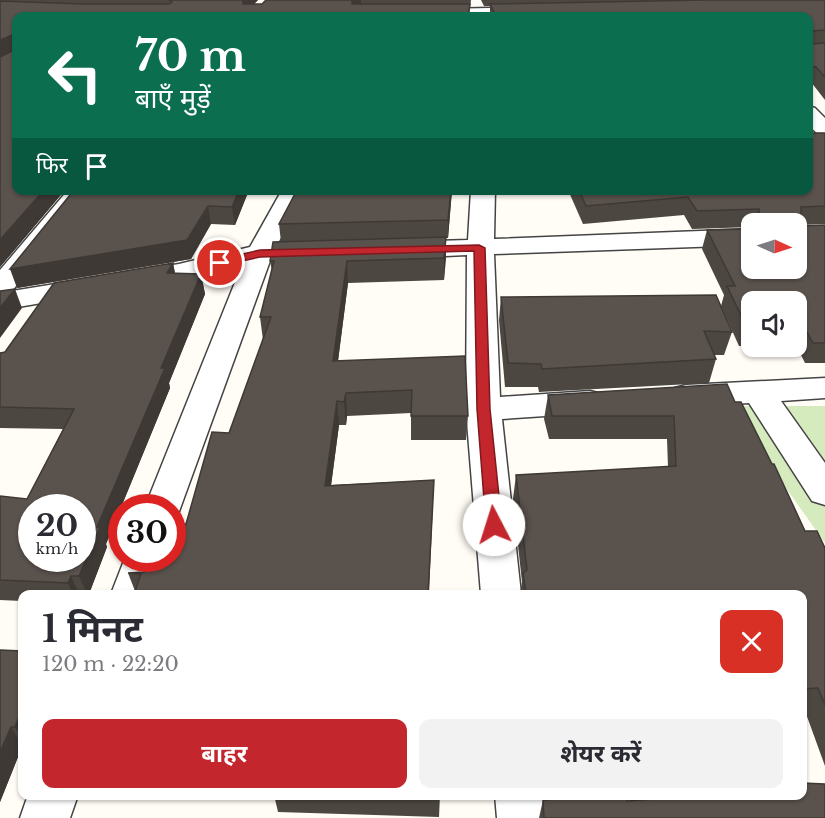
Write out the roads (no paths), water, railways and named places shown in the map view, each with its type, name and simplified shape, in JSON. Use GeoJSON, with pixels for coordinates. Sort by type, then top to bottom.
{"type":"FeatureCollection","features":[{"type":"Feature","properties":{"kind":"street"},"geometry":{"type":"LineString","coordinates":[[533,12],[545,11]]}},
{"type":"Feature","properties":{"kind":"street"},"geometry":{"type":"LineString","coordinates":[[813,117],[825,130]]}},
{"type":"Feature","properties":{"kind":"street"},"geometry":{"type":"LineString","coordinates":[[0,287],[77,195]]}},
{"type":"Feature","properties":{"kind":"street"},"geometry":{"type":"LineString","coordinates":[[169,494],[260,253],[291,195]]}},
{"type":"Feature","properties":{"kind":"street"},"geometry":{"type":"LineString","coordinates":[[483,195],[479,248],[483,409],[501,590]]}},
{"type":"Feature","properties":{"kind":"street"},"geometry":{"type":"LineString","coordinates":[[376,251],[741,237]]}},
{"type":"Feature","properties":{"kind":"street"},"geometry":{"type":"LineString","coordinates":[[0,302],[179,272],[260,253],[341,251]]}},
{"type":"Feature","properties":{"kind":"street"},"geometry":{"type":"LineString","coordinates":[[31,320],[50,293]]}},
{"type":"Feature","properties":{"kind":"street"},"geometry":{"type":"LineString","coordinates":[[662,397],[825,387]]}},
{"type":"Feature","properties":{"kind":"street"},"geometry":{"type":"LineString","coordinates":[[757,391],[825,491]]}},
{"type":"Feature","properties":{"kind":"street"},"geometry":{"type":"LineString","coordinates":[[483,409],[614,400]]}},
{"type":"Feature","properties":{"kind":"street"},"geometry":{"type":"LineString","coordinates":[[133,590],[140,572]]}},
{"type":"Feature","properties":{"kind":"street"},"geometry":{"type":"LineString","coordinates":[[45,818],[51,800]]}},
{"type":"Feature","properties":{"kind":"street"},"geometry":{"type":"LineString","coordinates":[[520,800],[522,818]]}}]}
